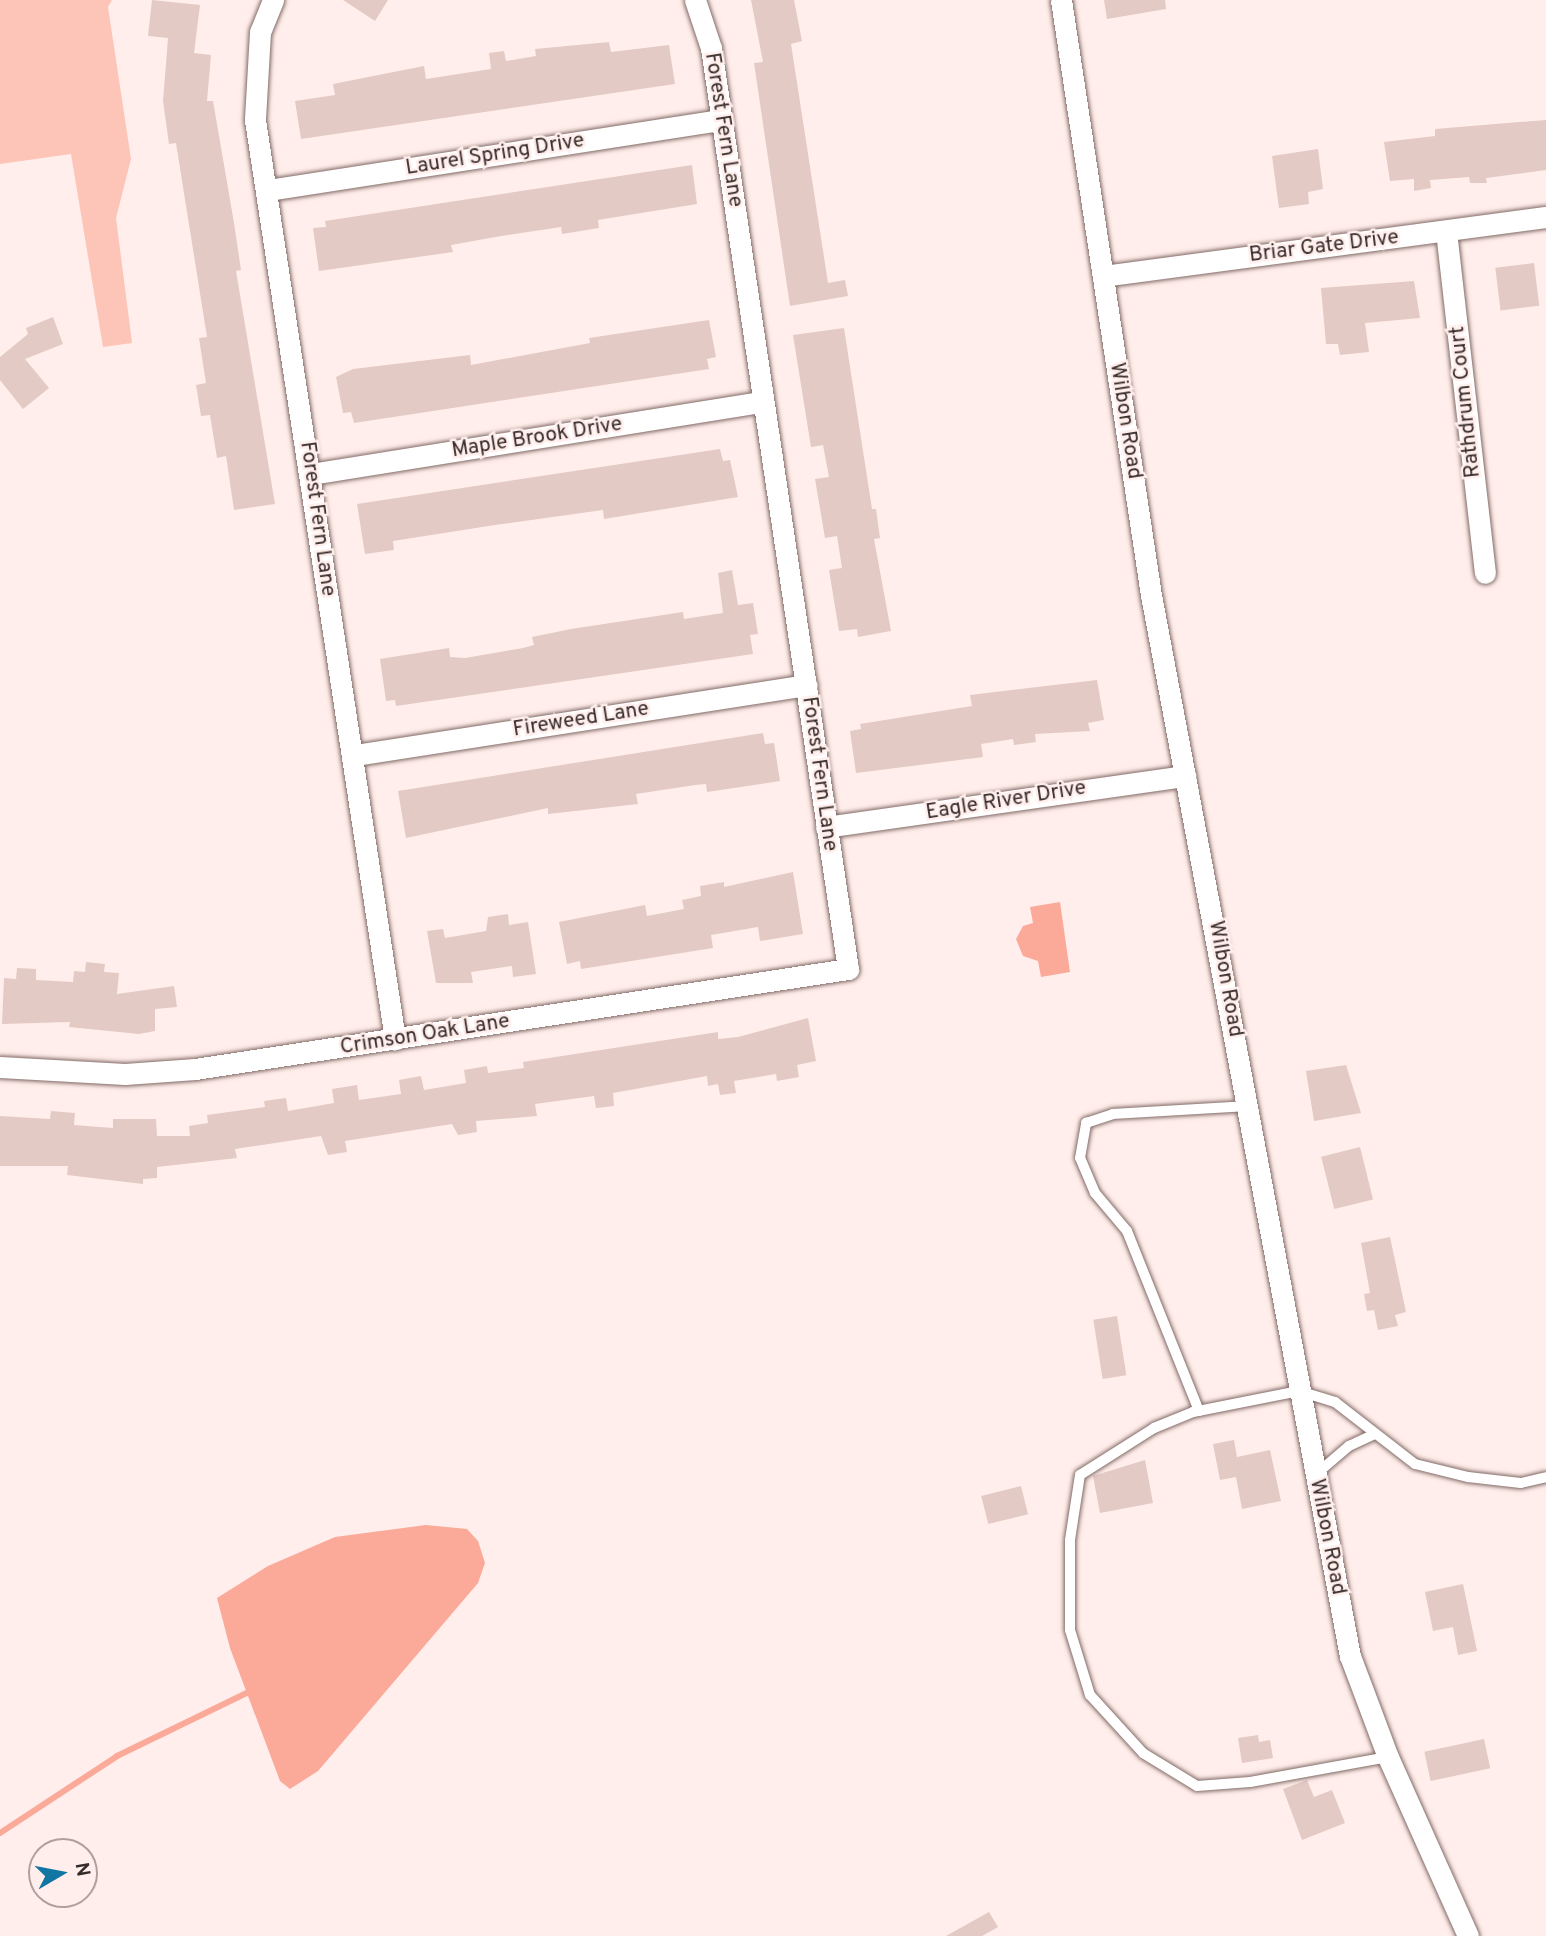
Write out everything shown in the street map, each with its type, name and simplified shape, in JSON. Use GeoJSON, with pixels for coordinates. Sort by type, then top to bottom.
{"type":"FeatureCollection","features":[{"type":"Feature","properties":{"kind":"street","name":"Forest Fern Lane"},"geometry":{"type":"LineString","coordinates":[[273,0],[260,32],[253,76],[396,1040]]}},
{"type":"Feature","properties":{"kind":"street","name":"Forest Fern Lane"},"geometry":{"type":"LineString","coordinates":[[695,0],[711,48],[848,969]]}},
{"type":"Feature","properties":{"kind":"street","name":"Wilbon Road"},"geometry":{"type":"LineString","coordinates":[[1061,0],[1185,776],[1350,1656],[1388,1757],[1468,1936]]}},
{"type":"Feature","properties":{"kind":"street","name":"Laurel Spring Drive"},"geometry":{"type":"LineString","coordinates":[[268,190],[722,120]]}},
{"type":"Feature","properties":{"kind":"street","name":"Briar Gate Drive"},"geometry":{"type":"LineString","coordinates":[[1103,276],[1546,217]]}},
{"type":"Feature","properties":{"kind":"street","name":"Rathdrum Court"},"geometry":{"type":"LineString","coordinates":[[1446,231],[1485,573]]}},
{"type":"Feature","properties":{"kind":"street","name":"Maple Brook Drive"},"geometry":{"type":"LineString","coordinates":[[311,474],[763,402]]}},
{"type":"Feature","properties":{"kind":"street","name":"Fireweed Lane"},"geometry":{"type":"LineString","coordinates":[[355,755],[807,685]]}},
{"type":"Feature","properties":{"kind":"street","name":"Eagle River Drive"},"geometry":{"type":"LineString","coordinates":[[826,827],[1185,776]]}},
{"type":"Feature","properties":{"kind":"street","name":"Crimson Oak Lane"},"geometry":{"type":"LineString","coordinates":[[0,1067],[125,1074],[396,1040],[848,969]]}},
{"type":"Feature","properties":{"kind":"lane"},"geometry":{"type":"LineString","coordinates":[[1199,1411],[1127,1231],[1095,1193],[1080,1158],[1086,1123],[1113,1114],[1248,1106]]}},
{"type":"Feature","properties":{"kind":"lane"},"geometry":{"type":"LineString","coordinates":[[1388,1757],[1250,1782],[1197,1786],[1143,1754],[1090,1695],[1070,1630],[1070,1540],[1080,1475],[1154,1428],[1199,1411],[1299,1391],[1335,1402],[1415,1464],[1468,1477],[1521,1483],[1546,1477]]}},
{"type":"Feature","properties":{"kind":"lane"},"geometry":{"type":"LineString","coordinates":[[1315,1475],[1349,1446],[1375,1434]]}},
{"type":"Feature","properties":{"kind":"shaded area"},"geometry":{"type":"Polygon","coordinates":[[[0,0],[112,0],[108,7],[131,159],[116,218],[132,343],[103,347],[71,154],[0,164],[0,0]]]}},
{"type":"Feature","properties":{"kind":"shaded area"},"geometry":{"type":"Polygon","coordinates":[[[1060,902],[1070,972],[1041,977],[1038,961],[1023,956],[1016,939],[1023,926],[1033,923],[1030,907],[1060,902]]]}},
{"type":"Feature","properties":{"kind":"shaded area"},"geometry":{"type":"Polygon","coordinates":[[[426,1525],[467,1529],[478,1541],[485,1563],[478,1583],[318,1771],[290,1789],[280,1781],[230,1648],[217,1598],[268,1566],[335,1537],[426,1525]]]}},
{"type":"Feature","properties":{"kind":"building"},"geometry":{"type":"Polygon","coordinates":[[[152,0],[200,5],[194,53],[211,55],[207,101],[213,101],[234,223],[241,270],[236,271],[275,504],[234,510],[226,456],[217,458],[210,415],[201,416],[196,385],[206,383],[199,338],[207,337],[176,143],[169,144],[163,101],[168,38],[148,36],[152,0]]]}},
{"type":"Feature","properties":{"kind":"building"},"geometry":{"type":"Polygon","coordinates":[[[343,0],[388,0],[375,21],[343,0]]]}},
{"type":"Feature","properties":{"kind":"building"},"geometry":{"type":"Polygon","coordinates":[[[751,0],[794,0],[802,41],[791,44],[828,283],[845,280],[848,296],[790,306],[754,63],[763,62],[751,0]]]}},
{"type":"Feature","properties":{"kind":"building"},"geometry":{"type":"Polygon","coordinates":[[[1104,0],[1165,0],[1166,9],[1107,19],[1104,0]]]}},
{"type":"Feature","properties":{"kind":"building"},"geometry":{"type":"Polygon","coordinates":[[[609,42],[611,52],[669,45],[675,84],[301,139],[295,101],[335,95],[333,84],[424,66],[426,79],[491,69],[489,53],[504,51],[506,61],[536,56],[535,49],[609,42]]]}},
{"type":"Feature","properties":{"kind":"building"},"geometry":{"type":"Polygon","coordinates":[[[1546,120],[1546,170],[1486,178],[1487,183],[1470,183],[1469,177],[1430,180],[1431,188],[1414,191],[1414,179],[1390,181],[1384,142],[1435,136],[1435,129],[1546,120]]]}},
{"type":"Feature","properties":{"kind":"building"},"geometry":{"type":"Polygon","coordinates":[[[1318,149],[1323,189],[1308,192],[1309,204],[1279,208],[1272,156],[1318,149]]]}},
{"type":"Feature","properties":{"kind":"building"},"geometry":{"type":"Polygon","coordinates":[[[692,165],[697,204],[598,220],[599,228],[562,234],[561,227],[501,236],[451,245],[453,252],[319,271],[313,228],[326,227],[325,221],[692,165]]]}},
{"type":"Feature","properties":{"kind":"building"},"geometry":{"type":"Polygon","coordinates":[[[1534,263],[1539,306],[1501,310],[1495,268],[1534,263]]]}},
{"type":"Feature","properties":{"kind":"building"},"geometry":{"type":"Polygon","coordinates":[[[1414,281],[1420,318],[1365,323],[1369,352],[1340,355],[1338,344],[1326,344],[1321,288],[1414,281]]]}},
{"type":"Feature","properties":{"kind":"building"},"geometry":{"type":"Polygon","coordinates":[[[53,317],[63,344],[25,359],[49,388],[23,409],[0,380],[0,357],[28,334],[26,328],[53,317]]]}},
{"type":"Feature","properties":{"kind":"building"},"geometry":{"type":"Polygon","coordinates":[[[709,320],[716,357],[707,359],[709,369],[354,423],[351,412],[343,413],[336,377],[353,369],[470,355],[471,365],[590,343],[589,338],[709,320]]]}},
{"type":"Feature","properties":{"kind":"building"},"geometry":{"type":"Polygon","coordinates":[[[844,328],[872,509],[876,509],[880,538],[874,539],[891,631],[858,637],[857,629],[839,631],[829,570],[842,568],[837,536],[825,538],[815,479],[829,477],[823,445],[811,447],[793,335],[844,328]]]}},
{"type":"Feature","properties":{"kind":"building"},"geometry":{"type":"Polygon","coordinates":[[[720,449],[723,461],[730,460],[738,497],[604,519],[603,510],[495,525],[393,541],[394,550],[365,554],[357,504],[720,449]]]}},
{"type":"Feature","properties":{"kind":"building"},"geometry":{"type":"Polygon","coordinates":[[[732,570],[738,605],[753,603],[758,634],[750,635],[753,654],[396,706],[395,700],[386,701],[380,659],[449,648],[450,657],[465,658],[534,645],[532,637],[571,629],[683,612],[684,619],[723,613],[718,573],[732,570]]]}},
{"type":"Feature","properties":{"kind":"building"},"geometry":{"type":"Polygon","coordinates":[[[1097,680],[1104,720],[1088,723],[1090,731],[1035,734],[1036,742],[1014,745],[1013,739],[981,744],[983,757],[856,773],[850,731],[861,729],[860,724],[972,706],[970,695],[1097,680]]]}},
{"type":"Feature","properties":{"kind":"building"},"geometry":{"type":"Polygon","coordinates":[[[763,733],[765,744],[774,743],[780,781],[707,792],[706,784],[695,785],[636,794],[638,804],[548,814],[548,808],[406,838],[398,791],[763,733]]]}},
{"type":"Feature","properties":{"kind":"building"},"geometry":{"type":"Polygon","coordinates":[[[793,872],[803,934],[760,941],[758,927],[711,935],[713,948],[581,969],[580,961],[567,964],[559,922],[645,905],[647,916],[684,909],[682,900],[701,896],[700,886],[724,882],[724,887],[793,872]]]}},
{"type":"Feature","properties":{"kind":"building"},"geometry":{"type":"Polygon","coordinates":[[[508,914],[509,925],[528,922],[536,974],[513,977],[512,966],[471,972],[473,983],[436,983],[427,931],[443,929],[445,938],[486,931],[488,917],[508,914]]]}},
{"type":"Feature","properties":{"kind":"building"},"geometry":{"type":"Polygon","coordinates":[[[86,962],[105,964],[104,972],[119,973],[117,994],[174,986],[177,1007],[155,1009],[155,1031],[139,1034],[69,1027],[70,1022],[2,1024],[4,978],[16,979],[17,968],[36,969],[36,980],[73,982],[74,971],[85,972],[86,962]]]}},
{"type":"Feature","properties":{"kind":"building"},"geometry":{"type":"Polygon","coordinates":[[[808,1018],[816,1061],[797,1065],[799,1077],[777,1081],[776,1074],[734,1081],[736,1093],[720,1095],[718,1084],[708,1086],[707,1076],[613,1093],[614,1106],[596,1108],[594,1096],[535,1104],[537,1116],[476,1121],[477,1132],[458,1135],[452,1124],[345,1141],[347,1152],[328,1155],[321,1136],[235,1149],[237,1158],[157,1167],[157,1178],[143,1179],[143,1184],[67,1175],[68,1166],[0,1166],[0,1116],[50,1119],[51,1111],[75,1113],[74,1125],[113,1128],[113,1119],[156,1119],[157,1136],[190,1136],[189,1126],[208,1123],[207,1115],[265,1107],[264,1101],[286,1098],[288,1111],[334,1103],[332,1089],[357,1085],[359,1100],[401,1094],[399,1080],[421,1076],[424,1090],[466,1083],[464,1070],[487,1066],[488,1073],[524,1068],[523,1062],[718,1032],[718,1039],[738,1037],[808,1018]]]}},
{"type":"Feature","properties":{"kind":"building"},"geometry":{"type":"Polygon","coordinates":[[[1346,1065],[1361,1113],[1314,1121],[1306,1071],[1346,1065]]]}},
{"type":"Feature","properties":{"kind":"building"},"geometry":{"type":"Polygon","coordinates":[[[1360,1147],[1373,1199],[1334,1209],[1321,1157],[1360,1147]]]}},
{"type":"Feature","properties":{"kind":"building"},"geometry":{"type":"Polygon","coordinates":[[[1390,1237],[1406,1312],[1395,1315],[1398,1326],[1378,1330],[1374,1310],[1367,1311],[1364,1294],[1370,1293],[1361,1243],[1390,1237]]]}},
{"type":"Feature","properties":{"kind":"building"},"geometry":{"type":"Polygon","coordinates":[[[1117,1316],[1126,1375],[1103,1379],[1093,1320],[1117,1316]]]}},
{"type":"Feature","properties":{"kind":"building"},"geometry":{"type":"Polygon","coordinates":[[[1234,1440],[1237,1457],[1270,1450],[1281,1501],[1242,1509],[1236,1477],[1220,1480],[1213,1444],[1234,1440]]]}},
{"type":"Feature","properties":{"kind":"building"},"geometry":{"type":"Polygon","coordinates":[[[1145,1460],[1153,1503],[1100,1513],[1093,1476],[1145,1460]]]}},
{"type":"Feature","properties":{"kind":"building"},"geometry":{"type":"Polygon","coordinates":[[[1021,1486],[1028,1514],[988,1524],[981,1496],[1021,1486]]]}},
{"type":"Feature","properties":{"kind":"building"},"geometry":{"type":"Polygon","coordinates":[[[1463,1584],[1477,1651],[1458,1655],[1453,1627],[1433,1631],[1425,1592],[1463,1584]]]}},
{"type":"Feature","properties":{"kind":"building"},"geometry":{"type":"Polygon","coordinates":[[[1258,1735],[1259,1742],[1270,1740],[1273,1758],[1242,1763],[1238,1738],[1258,1735]]]}},
{"type":"Feature","properties":{"kind":"building"},"geometry":{"type":"Polygon","coordinates":[[[1484,1739],[1490,1768],[1431,1781],[1424,1752],[1484,1739]]]}},
{"type":"Feature","properties":{"kind":"building"},"geometry":{"type":"Polygon","coordinates":[[[1307,1780],[1314,1797],[1332,1790],[1345,1823],[1302,1840],[1283,1789],[1307,1780]]]}},
{"type":"Feature","properties":{"kind":"building"},"geometry":{"type":"Polygon","coordinates":[[[989,1912],[998,1927],[982,1936],[946,1936],[989,1912]]]}},
{"type":"Feature","properties":{"kind":"waterway"},"geometry":{"type":"LineString","coordinates":[[0,1833],[117,1756],[253,1690]]}}]}
